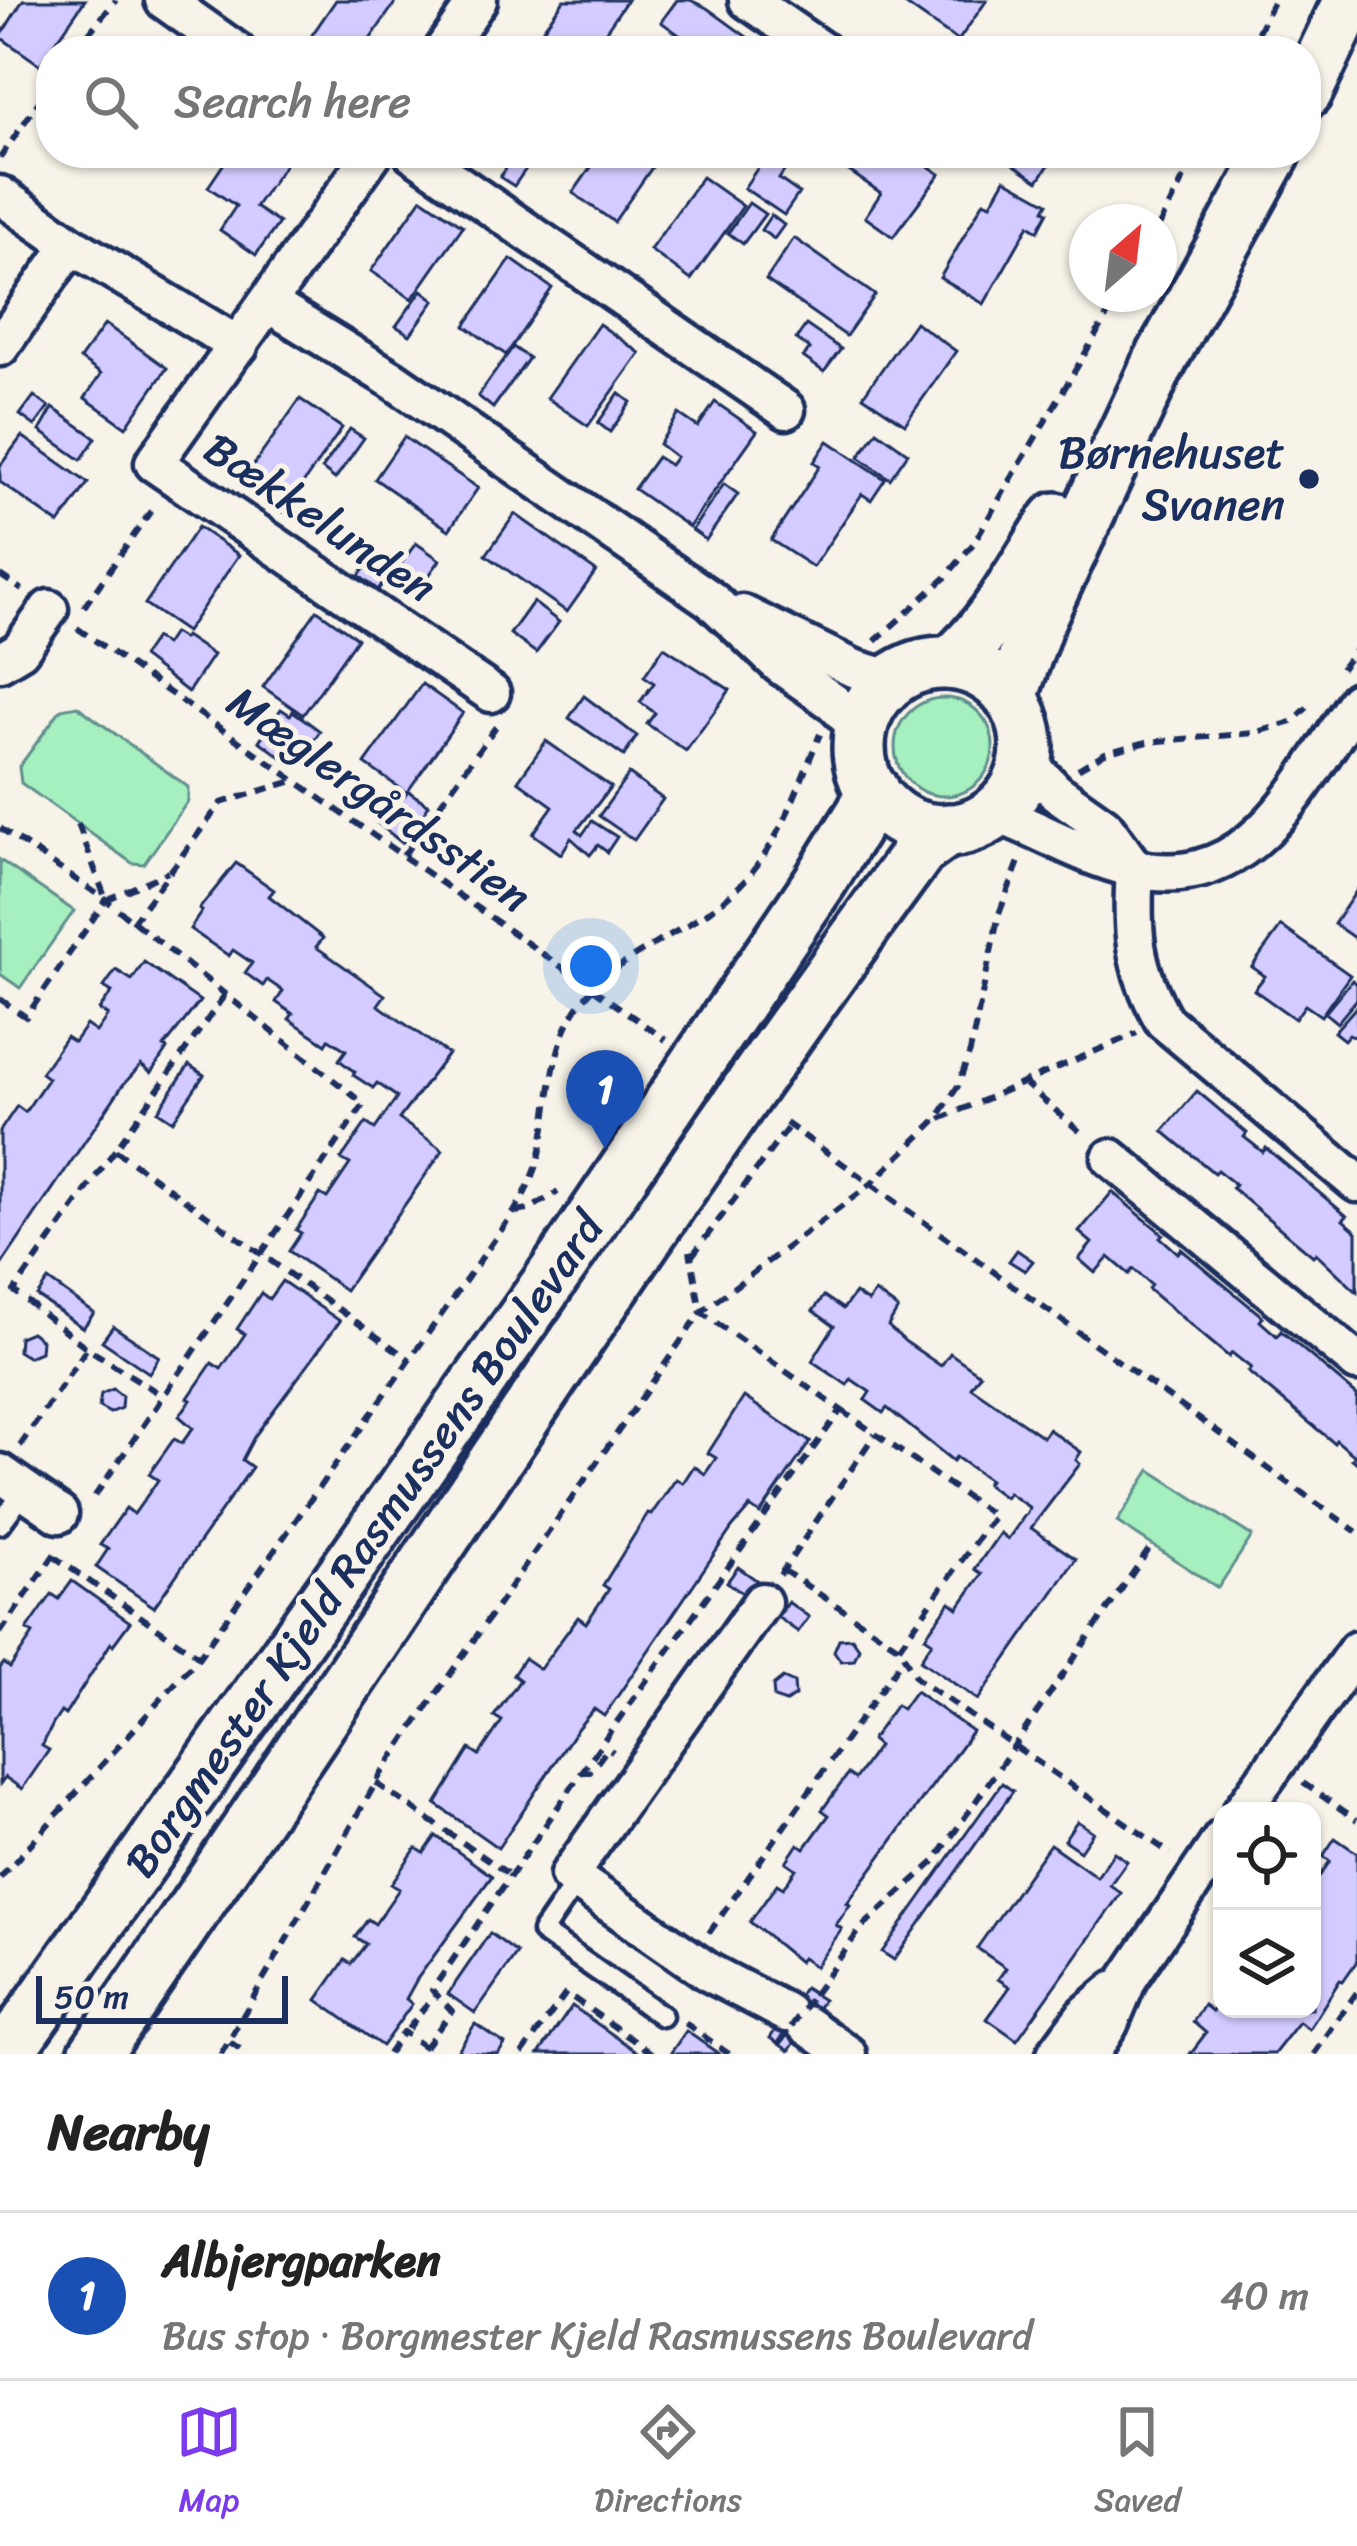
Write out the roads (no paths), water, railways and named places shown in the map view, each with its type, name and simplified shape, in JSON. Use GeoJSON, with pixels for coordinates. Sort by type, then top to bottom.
{"type":"FeatureCollection","features":[{"type":"Feature","properties":{"kind":"street"},"geometry":{"type":"LineString","coordinates":[[164,0],[215,36]]}},
{"type":"Feature","properties":{"kind":"street"},"geometry":{"type":"LineString","coordinates":[[453,36],[478,0]]}},
{"type":"Feature","properties":{"kind":"street"},"geometry":{"type":"LineString","coordinates":[[748,0],[800,36]]}},
{"type":"Feature","properties":{"kind":"street"},"geometry":{"type":"LineString","coordinates":[[1321,61],[1350,0]]}},
{"type":"Feature","properties":{"kind":"street","name":"Bækkelunden"},"geometry":{"type":"LineString","coordinates":[[363,168],[154,463],[491,693]]}},
{"type":"Feature","properties":{"kind":"street"},"geometry":{"type":"LineString","coordinates":[[435,168],[786,410]]}},
{"type":"Feature","properties":{"kind":"street"},"geometry":{"type":"LineString","coordinates":[[1011,697],[1037,623],[1156,368],[1266,168]]}},
{"type":"Feature","properties":{"kind":"street"},"geometry":{"type":"LineString","coordinates":[[0,195],[71,245],[239,346]]}},
{"type":"Feature","properties":{"kind":"street"},"geometry":{"type":"LineString","coordinates":[[0,347],[71,245]]}},
{"type":"Feature","properties":{"kind":"street"},"geometry":{"type":"LineString","coordinates":[[268,304],[393,380],[711,600],[780,665],[833,702],[861,730]]}},
{"type":"Feature","properties":{"kind":"street"},"geometry":{"type":"LineString","coordinates":[[951,663],[972,645],[1003,604],[1156,368]]}},
{"type":"Feature","properties":{"kind":"street"},"geometry":{"type":"LineString","coordinates":[[711,600],[853,668],[892,680]]}},
{"type":"Feature","properties":{"kind":"street"},"geometry":{"type":"LineString","coordinates":[[0,662],[60,617]]}},
{"type":"Feature","properties":{"kind":"street"},"geometry":{"type":"LineString","coordinates":[[971,822],[1010,799],[1026,761],[1022,716],[1011,697],[985,674],[951,663],[920,666],[892,680],[872,702],[861,730],[861,761],[872,790],[904,821],[971,822],[1136,869],[1190,871],[1237,855],[1270,826],[1357,701]]}},
{"type":"Feature","properties":{"kind":"street"},"geometry":{"type":"LineString","coordinates":[[1026,761],[1056,792],[1104,826],[1136,869],[1132,917],[1136,953],[1145,988],[1164,1021],[1357,1183]]}},
{"type":"Feature","properties":{"kind":"street","name":"Borgmester Kjeld Rasmussens Boulevard"},"geometry":{"type":"LineString","coordinates":[[13,2022],[563,1262],[819,883],[872,790]]}},
{"type":"Feature","properties":{"kind":"street","name":"Borgmester Kjeld Rasmussens Boulevard"},"geometry":{"type":"LineString","coordinates":[[95,2054],[804,1012],[920,850],[971,822]]}},
{"type":"Feature","properties":{"kind":"street"},"geometry":{"type":"LineString","coordinates":[[1111,1158],[1357,1362]]}},
{"type":"Feature","properties":{"kind":"street"},"geometry":{"type":"LineString","coordinates":[[9,1479],[68,1524]]}},
{"type":"Feature","properties":{"kind":"street"},"geometry":{"type":"LineString","coordinates":[[762,1602],[569,1875],[710,1972],[848,2054]]}},
{"type":"Feature","properties":{"kind":"street"},"geometry":{"type":"LineString","coordinates":[[1248,1802],[1357,1650]]}},
{"type":"Feature","properties":{"kind":"street"},"geometry":{"type":"LineString","coordinates":[[1090,2054],[1128,1979],[1213,1852]]}},
{"type":"Feature","properties":{"kind":"street"},"geometry":{"type":"LineString","coordinates":[[1056,2054],[1085,2015],[1128,1979]]}},
{"type":"Feature","properties":{"kind":"street"},"geometry":{"type":"LineString","coordinates":[[13,2022],[95,2054]]}},
{"type":"Feature","properties":{"kind":"lane"},"geometry":{"type":"LineString","coordinates":[[0,1524],[9,1479]]}},
{"type":"Feature","properties":{"kind":"lane"},"geometry":{"type":"LineString","coordinates":[[577,1881],[542,1932],[672,2018]]}},
{"type":"Feature","properties":{"kind":"place","name":"Børnehuset Svanen"},"geometry":{"type":"Point","coordinates":[1309,479]}},
{"type":"Feature","properties":{"kind":"place","name":"Albjergparken"},"geometry":{"type":"Point","coordinates":[605,1149]}}]}
